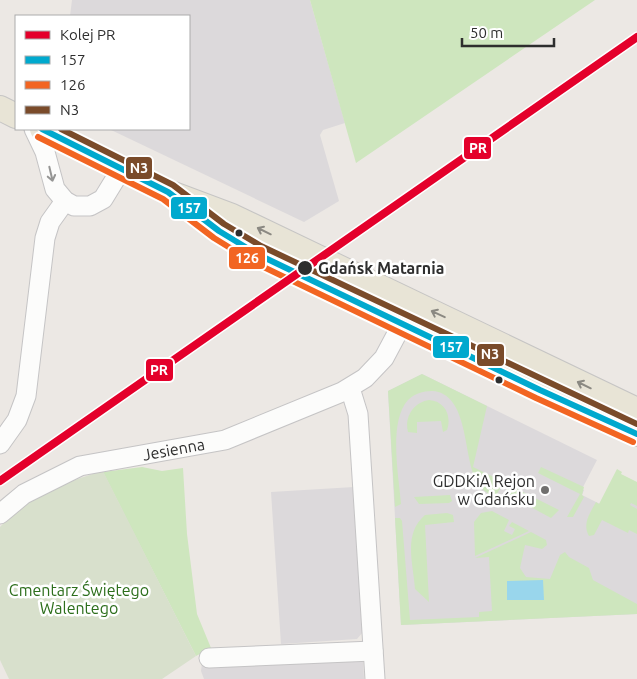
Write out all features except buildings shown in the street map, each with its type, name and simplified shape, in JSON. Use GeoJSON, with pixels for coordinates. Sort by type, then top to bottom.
{"type":"FeatureCollection","features":[{"type":"Feature","properties":{"kind":"main road"},"geometry":{"type":"LineString","coordinates":[[0,108],[15,116]]}},
{"type":"Feature","properties":{"kind":"main road"},"geometry":{"type":"LineString","coordinates":[[44,130],[168,192],[232,216],[414,302],[631,419]]}},
{"type":"Feature","properties":{"kind":"main road"},"geometry":{"type":"LineString","coordinates":[[168,192],[220,231],[257,254],[318,284],[403,324],[631,419]]}},
{"type":"Feature","properties":{"kind":"street"},"geometry":{"type":"LineString","coordinates":[[34,130],[45,152],[55,189],[64,201],[74,206],[90,206],[104,199],[122,168]]}},
{"type":"Feature","properties":{"kind":"street"},"geometry":{"type":"LineString","coordinates":[[0,444],[17,420],[26,396],[45,238],[54,216],[64,201]]}},
{"type":"Feature","properties":{"kind":"street","name":"Jesienna"},"geometry":{"type":"LineString","coordinates":[[0,514],[24,494],[80,466],[225,440],[253,430],[350,388],[365,378],[384,358],[414,302]]}},
{"type":"Feature","properties":{"kind":"street"},"geometry":{"type":"LineString","coordinates":[[350,388],[358,414],[375,679]]}},
{"type":"Feature","properties":{"kind":"street"},"geometry":{"type":"LineString","coordinates":[[209,658],[373,651]]}},
{"type":"Feature","properties":{"kind":"shaded area"},"geometry":{"type":"Polygon","coordinates":[[[72,0],[310,0],[345,123],[323,130],[320,135],[339,201],[304,222],[111,130],[190,130],[190,15],[70,15],[72,0]]]}},
{"type":"Feature","properties":{"kind":"shaded area"},"geometry":{"type":"Polygon","coordinates":[[[422,374],[597,460],[582,489],[584,490],[582,495],[604,506],[637,482],[637,614],[401,625],[388,391],[422,374]]]}},
{"type":"Feature","properties":{"kind":"shaded area"},"geometry":{"type":"Polygon","coordinates":[[[354,487],[363,632],[357,639],[281,644],[271,492],[354,487]]]}},
{"type":"Feature","properties":{"kind":"shaded area"},"geometry":{"type":"Polygon","coordinates":[[[363,659],[364,679],[204,679],[201,671],[202,664],[363,659]]]}},
{"type":"Feature","properties":{"kind":"green space"},"geometry":{"type":"Polygon","coordinates":[[[310,0],[595,0],[356,163],[310,0]]]}},
{"type":"Feature","properties":{"kind":"green space"},"geometry":{"type":"Polygon","coordinates":[[[422,374],[487,406],[473,467],[504,482],[495,497],[484,490],[476,480],[463,427],[453,402],[444,394],[429,391],[422,392],[408,400],[398,422],[396,450],[401,504],[395,507],[388,391],[422,374]]]}},
{"type":"Feature","properties":{"kind":"green space"},"geometry":{"type":"Polygon","coordinates":[[[429,400],[439,403],[446,410],[449,420],[447,430],[443,432],[441,421],[417,422],[417,433],[408,432],[407,421],[411,411],[419,404],[429,400]]]}},
{"type":"Feature","properties":{"kind":"green space"},"geometry":{"type":"Polygon","coordinates":[[[142,467],[162,471],[183,468],[187,534],[197,614],[211,648],[196,656],[103,472],[142,467]]]}},
{"type":"Feature","properties":{"kind":"green space"},"geometry":{"type":"Polygon","coordinates":[[[541,467],[584,487],[582,495],[584,497],[573,517],[567,517],[580,494],[538,473],[541,467]]]}},
{"type":"Feature","properties":{"kind":"green space"},"geometry":{"type":"Polygon","coordinates":[[[617,469],[622,472],[621,474],[637,482],[637,506],[631,503],[630,505],[637,509],[637,534],[629,530],[628,533],[602,520],[594,535],[589,536],[586,527],[589,514],[596,502],[599,504],[617,469]]]}},
{"type":"Feature","properties":{"kind":"green space","name":"Cmentarz Świętego Walentego"},"geometry":{"type":"Polygon","coordinates":[[[103,471],[196,656],[162,679],[9,679],[0,660],[0,527],[34,499],[62,485],[103,471]]]}},
{"type":"Feature","properties":{"kind":"green space"},"geometry":{"type":"Polygon","coordinates":[[[509,485],[559,510],[551,518],[505,493],[509,485]]]}},
{"type":"Feature","properties":{"kind":"green space"},"geometry":{"type":"Polygon","coordinates":[[[450,495],[452,501],[449,503],[419,504],[414,497],[450,495]]]}},
{"type":"Feature","properties":{"kind":"green space"},"geometry":{"type":"Polygon","coordinates":[[[492,511],[509,520],[504,531],[512,535],[515,529],[509,526],[512,522],[529,531],[475,556],[474,522],[481,513],[492,511]]]}},
{"type":"Feature","properties":{"kind":"green space"},"geometry":{"type":"Polygon","coordinates":[[[447,513],[453,515],[454,522],[425,525],[429,602],[415,589],[411,559],[412,540],[418,523],[425,515],[447,513]]]}},
{"type":"Feature","properties":{"kind":"green space"},"geometry":{"type":"Polygon","coordinates":[[[395,518],[400,518],[402,521],[410,620],[479,617],[479,612],[492,611],[489,557],[475,558],[531,532],[546,540],[547,545],[542,549],[525,545],[520,568],[526,577],[550,579],[560,555],[565,552],[569,557],[589,568],[593,580],[637,604],[637,614],[401,625],[395,518]]]}},
{"type":"Feature","properties":{"kind":"water"},"geometry":{"type":"Polygon","coordinates":[[[543,580],[544,600],[507,600],[507,581],[543,580]]]}},
{"type":"Feature","properties":{"kind":"rail line","name":"PR"},"geometry":{"type":"LineString","coordinates":[[0,481],[637,37]]}},
{"type":"Feature","properties":{"kind":"transit line","name":"157"},"geometry":{"type":"LineString","coordinates":[[44,130],[168,192],[219,231],[257,254],[540,390],[637,434]]}},
{"type":"Feature","properties":{"kind":"transit line","name":"N3"},"geometry":{"type":"LineString","coordinates":[[63,130],[173,185],[224,224],[261,246],[637,424]]}},
{"type":"Feature","properties":{"kind":"transit line","name":"126"},"geometry":{"type":"LineString","coordinates":[[38,137],[163,199],[214,238],[253,262],[536,398],[633,442]]}},
{"type":"Feature","properties":{"kind":"place","name":"Gdańsk Matarnia"},"geometry":{"type":"Point","coordinates":[305,268]}},
{"type":"Feature","properties":{"kind":"place","name":"GDDKiA Rejon w Gdańsku"},"geometry":{"type":"Point","coordinates":[545,490]}}]}
